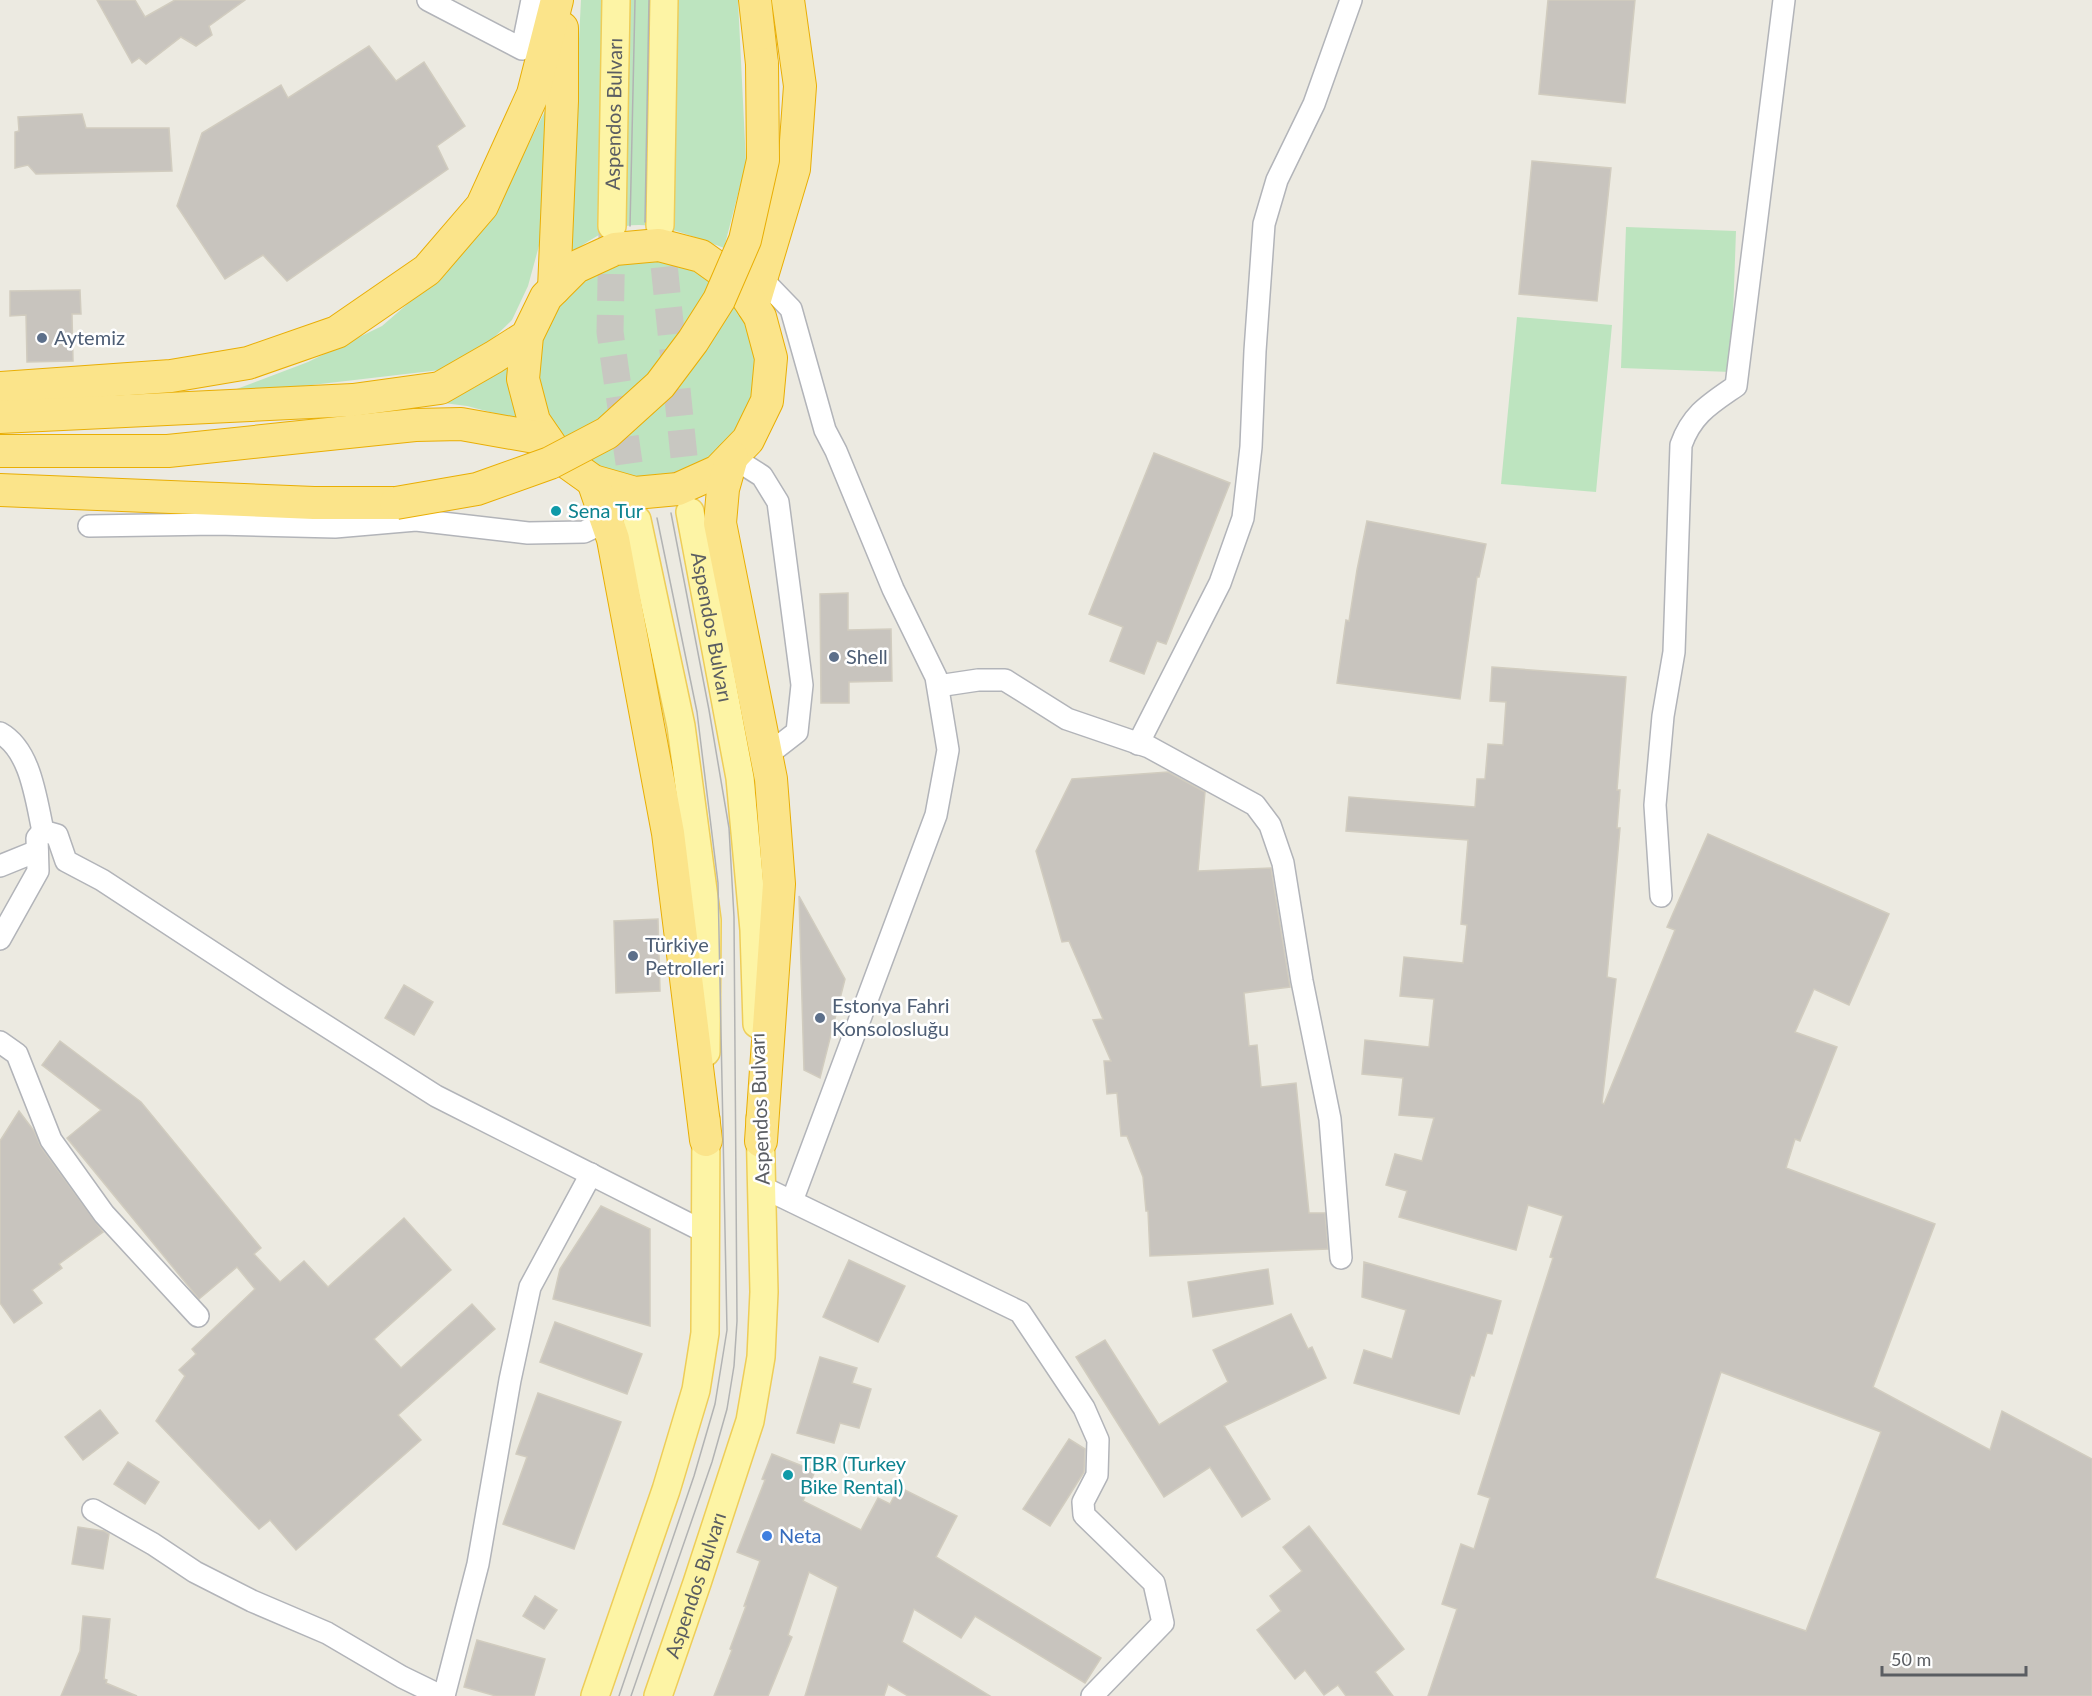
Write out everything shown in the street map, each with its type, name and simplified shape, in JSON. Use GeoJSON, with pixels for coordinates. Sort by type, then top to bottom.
{"type":"FeatureCollection","features":[{"type":"Feature","properties":{"kind":"highway"},"geometry":{"type":"LineString","coordinates":[[554,289],[562,101],[560,0]]}},
{"type":"Feature","properties":{"kind":"highway"},"geometry":{"type":"LineString","coordinates":[[0,388],[171,376],[248,363],[337,332],[427,270],[482,206],[533,94],[560,0]]}},
{"type":"Feature","properties":{"kind":"highway"},"geometry":{"type":"LineString","coordinates":[[0,490],[314,503],[396,503],[477,489],[550,463],[607,432],[660,385],[693,341],[719,300],[745,240],[763,160],[762,64],[755,0]]}},
{"type":"Feature","properties":{"kind":"highway"},"geometry":{"type":"LineString","coordinates":[[757,292],[736,281],[700,256],[659,245],[615,249],[576,267],[546,297],[527,336],[523,379],[534,421],[558,456],[593,481],[635,493],[678,489],[718,471],[748,440],[767,401],[771,358],[760,317],[757,292],[794,169],[800,86],[788,0]]}},
{"type":"Feature","properties":{"kind":"highway"},"geometry":{"type":"LineString","coordinates":[[0,417],[353,400],[440,388],[527,336]]}},
{"type":"Feature","properties":{"kind":"highway"},"geometry":{"type":"LineString","coordinates":[[0,452],[168,451],[415,425],[461,424],[546,439]]}},
{"type":"Feature","properties":{"kind":"highway"},"geometry":{"type":"LineString","coordinates":[[732,457],[723,489],[720,523],[771,779],[778,884],[761,1141]]}},
{"type":"Feature","properties":{"kind":"highway"},"geometry":{"type":"LineString","coordinates":[[593,481],[613,539],[668,833],[706,1140]]}},
{"type":"Feature","properties":{"kind":"main road","name":"Aspendos Bulvarı"},"geometry":{"type":"LineString","coordinates":[[612,226],[616,0]]}},
{"type":"Feature","properties":{"kind":"main road"},"geometry":{"type":"LineString","coordinates":[[660,225],[664,0]]}},
{"type":"Feature","properties":{"kind":"main road","name":"Aspendos Bulvarı"},"geometry":{"type":"LineString","coordinates":[[658,1696],[698,1583],[750,1421],[761,1358],[764,1292],[754,930],[740,778],[690,512]]}},
{"type":"Feature","properties":{"kind":"main road"},"geometry":{"type":"LineString","coordinates":[[595,1696],[666,1490],[696,1390],[705,1332],[707,920],[681,726],[637,520]]}},
{"type":"Feature","properties":{"kind":"street"},"geometry":{"type":"LineString","coordinates":[[428,0],[522,49],[532,0]]}},
{"type":"Feature","properties":{"kind":"street"},"geometry":{"type":"LineString","coordinates":[[1138,744],[1220,583],[1243,518],[1251,447],[1264,224],[1277,180],[1314,104],[1351,0]]}},
{"type":"Feature","properties":{"kind":"street"},"geometry":{"type":"LineString","coordinates":[[1661,896],[1655,805],[1663,716],[1674,652],[1681,445],[1688,427],[1699,413],[1736,386],[1784,0]]}},
{"type":"Feature","properties":{"kind":"street"},"geometry":{"type":"LineString","coordinates":[[757,292],[791,309],[825,430],[836,451],[893,589],[936,676],[948,750],[936,815],[792,1201]]}},
{"type":"Feature","properties":{"kind":"street"},"geometry":{"type":"LineString","coordinates":[[732,457],[762,476],[778,502],[802,685],[797,732],[766,756]]}},
{"type":"Feature","properties":{"kind":"street"},"geometry":{"type":"LineString","coordinates":[[89,526],[216,524],[335,527],[416,520],[528,533],[584,532],[607,521]]}},
{"type":"Feature","properties":{"kind":"street"},"geometry":{"type":"LineString","coordinates":[[938,686],[978,680],[1005,680],[1067,719],[1149,747],[1255,805],[1270,825],[1283,862],[1302,981],[1330,1119],[1341,1258]]}},
{"type":"Feature","properties":{"kind":"street"},"geometry":{"type":"LineString","coordinates":[[0,733],[10,739],[32,776],[40,841],[38,871],[0,939]]}},
{"type":"Feature","properties":{"kind":"street"},"geometry":{"type":"LineString","coordinates":[[0,866],[40,841],[57,835],[66,861],[102,880],[436,1096],[705,1232]]}},
{"type":"Feature","properties":{"kind":"street"},"geometry":{"type":"LineString","coordinates":[[0,1042],[17,1054],[51,1140],[104,1214],[198,1316]]}},
{"type":"Feature","properties":{"kind":"street"},"geometry":{"type":"LineString","coordinates":[[93,1510],[153,1544],[195,1572],[252,1600],[327,1632],[402,1677],[442,1696],[478,1564],[510,1380],[530,1287],[591,1174]]}},
{"type":"Feature","properties":{"kind":"street"},"geometry":{"type":"LineString","coordinates":[[762,1187],[1020,1312],[1084,1408],[1098,1440],[1096,1475],[1083,1502],[1084,1515],[1154,1583],[1163,1623],[1092,1696]]}},
{"type":"Feature","properties":{"kind":"green space"},"geometry":{"type":"Polygon","coordinates":[[[581,0],[738,0],[746,163],[724,248],[682,233],[638,225],[603,233],[568,254],[581,0]]]}},
{"type":"Feature","properties":{"kind":"green space"},"geometry":{"type":"Polygon","coordinates":[[[548,105],[540,242],[528,286],[512,320],[478,353],[440,370],[218,396],[308,362],[382,326],[449,268],[500,201],[548,105]]]}},
{"type":"Feature","properties":{"kind":"green space"},"geometry":{"type":"Polygon","coordinates":[[[1626,227],[1736,231],[1731,372],[1621,368],[1626,227]]]}},
{"type":"Feature","properties":{"kind":"green space"},"geometry":{"type":"Polygon","coordinates":[[[636,261],[658,261],[689,269],[708,279],[725,293],[739,310],[749,329],[757,360],[757,382],[749,413],[739,432],[725,449],[708,463],[689,473],[658,481],[636,481],[595,468],[577,456],[562,441],[545,413],[537,382],[537,360],[550,319],[562,301],[577,286],[605,269],[636,261]]]}},
{"type":"Feature","properties":{"kind":"green space"},"geometry":{"type":"Polygon","coordinates":[[[1517,317],[1612,325],[1596,492],[1501,484],[1517,317]]]}},
{"type":"Feature","properties":{"kind":"green space"},"geometry":{"type":"Polygon","coordinates":[[[508,363],[517,419],[467,406],[436,402],[475,387],[508,363]]]}},
{"type":"Feature","properties":{"kind":"building"},"geometry":{"type":"Polygon","coordinates":[[[97,0],[135,0],[145,17],[175,0],[245,0],[209,26],[212,35],[196,46],[181,37],[146,64],[139,58],[132,63],[97,0]]]}},
{"type":"Feature","properties":{"kind":"building"},"geometry":{"type":"Polygon","coordinates":[[[1548,0],[1635,0],[1625,103],[1539,94],[1548,0]]]}},
{"type":"Feature","properties":{"kind":"building"},"geometry":{"type":"Polygon","coordinates":[[[369,46],[396,81],[424,62],[465,126],[437,146],[448,169],[287,281],[263,255],[225,279],[177,206],[202,133],[281,85],[288,98],[369,46]]]}},
{"type":"Feature","properties":{"kind":"building"},"geometry":{"type":"Polygon","coordinates":[[[82,114],[86,128],[169,128],[172,171],[36,174],[28,165],[15,168],[15,132],[19,131],[18,117],[82,114]]]}},
{"type":"Feature","properties":{"kind":"building"},"geometry":{"type":"Polygon","coordinates":[[[1532,161],[1611,168],[1597,301],[1519,294],[1532,161]]]}},
{"type":"Feature","properties":{"kind":"building"},"geometry":{"type":"Polygon","coordinates":[[[80,290],[81,314],[72,314],[73,361],[27,362],[26,315],[10,316],[10,291],[80,290]]]}},
{"type":"Feature","properties":{"kind":"building"},"geometry":{"type":"Polygon","coordinates":[[[1154,453],[1230,483],[1166,644],[1157,641],[1144,674],[1110,661],[1123,627],[1089,614],[1154,453]]]}},
{"type":"Feature","properties":{"kind":"building"},"geometry":{"type":"Polygon","coordinates":[[[1367,521],[1486,544],[1479,577],[1477,577],[1460,699],[1337,683],[1346,620],[1349,621],[1367,521]]]}},
{"type":"Feature","properties":{"kind":"building"},"geometry":{"type":"Polygon","coordinates":[[[848,593],[848,630],[891,629],[892,681],[849,682],[849,703],[821,703],[820,594],[848,593]]]}},
{"type":"Feature","properties":{"kind":"building"},"geometry":{"type":"Polygon","coordinates":[[[1492,667],[1626,677],[1617,790],[1620,790],[1617,828],[1620,828],[1607,977],[1616,979],[1602,1103],[1604,1104],[1675,930],[1667,927],[1708,834],[1889,914],[1849,1005],[1814,989],[1795,1032],[1837,1047],[1800,1141],[1795,1139],[1786,1168],[1935,1224],[1873,1387],[1990,1450],[2002,1411],[2092,1459],[2092,1696],[1428,1696],[1457,1609],[1442,1604],[1461,1544],[1474,1549],[1490,1498],[1478,1494],[1553,1258],[1550,1257],[1563,1216],[1528,1205],[1516,1250],[1399,1217],[1407,1191],[1386,1185],[1395,1154],[1422,1161],[1434,1118],[1399,1115],[1403,1078],[1362,1074],[1365,1040],[1429,1047],[1434,999],[1400,996],[1404,957],[1463,963],[1467,925],[1461,924],[1468,840],[1346,831],[1349,797],[1475,807],[1477,779],[1485,779],[1488,744],[1503,745],[1506,702],[1490,701],[1492,667]],[[1721,1372],[1655,1578],[1806,1631],[1881,1432],[1721,1372]]]}},
{"type":"Feature","properties":{"kind":"building"},"geometry":{"type":"Polygon","coordinates":[[[1168,772],[1205,792],[1198,871],[1271,868],[1290,987],[1244,993],[1249,1046],[1257,1045],[1261,1087],[1296,1083],[1309,1213],[1325,1213],[1328,1249],[1150,1256],[1148,1211],[1146,1211],[1143,1177],[1127,1136],[1121,1136],[1117,1093],[1107,1094],[1104,1061],[1111,1061],[1093,1020],[1103,1019],[1069,941],[1062,942],[1036,851],[1072,779],[1168,772]]]}},
{"type":"Feature","properties":{"kind":"building"},"geometry":{"type":"Polygon","coordinates":[[[799,896],[845,979],[820,1078],[804,1070],[799,896]]]}},
{"type":"Feature","properties":{"kind":"building"},"geometry":{"type":"Polygon","coordinates":[[[658,919],[660,991],[616,993],[614,921],[658,919]]]}},
{"type":"Feature","properties":{"kind":"building"},"geometry":{"type":"Polygon","coordinates":[[[404,985],[433,1002],[414,1035],[385,1018],[404,985]]]}},
{"type":"Feature","properties":{"kind":"building"},"geometry":{"type":"Polygon","coordinates":[[[60,1041],[141,1102],[261,1248],[254,1254],[280,1282],[304,1261],[328,1287],[404,1218],[451,1270],[374,1339],[401,1368],[472,1304],[495,1329],[398,1415],[421,1440],[296,1550],[270,1520],[259,1529],[156,1421],[185,1376],[179,1370],[196,1354],[192,1349],[255,1289],[237,1267],[199,1299],[67,1138],[101,1110],[42,1065],[60,1041]]]}},
{"type":"Feature","properties":{"kind":"building"},"geometry":{"type":"Polygon","coordinates":[[[19,1111],[34,1131],[41,1147],[103,1232],[59,1264],[62,1268],[32,1290],[42,1303],[14,1323],[0,1303],[0,1141],[19,1111]]]}},
{"type":"Feature","properties":{"kind":"building"},"geometry":{"type":"Polygon","coordinates":[[[601,1206],[650,1229],[650,1326],[553,1299],[560,1269],[601,1206]]]}},
{"type":"Feature","properties":{"kind":"building"},"geometry":{"type":"Polygon","coordinates":[[[849,1260],[905,1286],[878,1342],[823,1317],[849,1260]]]}},
{"type":"Feature","properties":{"kind":"building"},"geometry":{"type":"Polygon","coordinates":[[[1364,1262],[1501,1301],[1492,1334],[1487,1333],[1459,1414],[1354,1383],[1364,1350],[1392,1359],[1406,1310],[1362,1297],[1364,1262]]]}},
{"type":"Feature","properties":{"kind":"building"},"geometry":{"type":"Polygon","coordinates":[[[1268,1269],[1273,1304],[1193,1317],[1188,1282],[1268,1269]]]}},
{"type":"Feature","properties":{"kind":"building"},"geometry":{"type":"Polygon","coordinates":[[[1291,1314],[1308,1349],[1312,1347],[1326,1378],[1224,1426],[1270,1499],[1242,1517],[1210,1467],[1164,1497],[1076,1357],[1105,1340],[1159,1425],[1228,1382],[1213,1350],[1291,1314]]]}},
{"type":"Feature","properties":{"kind":"building"},"geometry":{"type":"Polygon","coordinates":[[[555,1322],[642,1354],[627,1394],[540,1362],[555,1322]]]}},
{"type":"Feature","properties":{"kind":"building"},"geometry":{"type":"Polygon","coordinates":[[[820,1357],[857,1368],[852,1383],[871,1389],[859,1428],[840,1423],[834,1443],[797,1433],[820,1357]]]}},
{"type":"Feature","properties":{"kind":"building"},"geometry":{"type":"Polygon","coordinates":[[[538,1393],[621,1422],[574,1549],[503,1524],[527,1457],[516,1454],[538,1393]]]}},
{"type":"Feature","properties":{"kind":"building"},"geometry":{"type":"Polygon","coordinates":[[[100,1410],[118,1433],[83,1460],[65,1437],[100,1410]]]}},
{"type":"Feature","properties":{"kind":"building"},"geometry":{"type":"Polygon","coordinates":[[[1069,1439],[1085,1449],[1084,1472],[1050,1526],[1023,1509],[1069,1439]]]}},
{"type":"Feature","properties":{"kind":"building"},"geometry":{"type":"Polygon","coordinates":[[[772,1454],[815,1471],[803,1501],[861,1530],[878,1498],[890,1504],[899,1487],[957,1516],[936,1557],[1101,1658],[1085,1683],[975,1616],[961,1638],[914,1609],[902,1642],[990,1696],[908,1696],[888,1684],[884,1696],[805,1696],[838,1587],[809,1572],[788,1635],[792,1637],[768,1696],[714,1696],[732,1650],[730,1649],[760,1561],[737,1552],[765,1480],[762,1479],[772,1454]]]}},
{"type":"Feature","properties":{"kind":"building"},"geometry":{"type":"Polygon","coordinates":[[[128,1462],[159,1482],[145,1504],[114,1484],[128,1462]]]}},
{"type":"Feature","properties":{"kind":"building"},"geometry":{"type":"Polygon","coordinates":[[[1309,1526],[1404,1649],[1375,1672],[1393,1696],[1346,1696],[1338,1685],[1324,1695],[1305,1670],[1295,1679],[1257,1630],[1281,1611],[1270,1596],[1302,1571],[1283,1547],[1309,1526]]]}},
{"type":"Feature","properties":{"kind":"building"},"geometry":{"type":"Polygon","coordinates":[[[78,1527],[104,1531],[109,1534],[103,1569],[72,1564],[78,1527]]]}},
{"type":"Feature","properties":{"kind":"building"},"geometry":{"type":"Polygon","coordinates":[[[535,1596],[557,1610],[544,1629],[523,1616],[535,1596]]]}},
{"type":"Feature","properties":{"kind":"building"},"geometry":{"type":"Polygon","coordinates":[[[83,1616],[110,1619],[104,1679],[107,1680],[106,1683],[137,1696],[61,1696],[80,1651],[83,1616]]]}},
{"type":"Feature","properties":{"kind":"building"},"geometry":{"type":"Polygon","coordinates":[[[477,1640],[545,1659],[534,1696],[496,1696],[464,1687],[477,1640]]]}},
{"type":"Feature","properties":{"kind":"tunnel"},"geometry":{"type":"LineString","coordinates":[[660,226],[689,505]]}},
{"type":"Feature","properties":{"kind":"tunnel"},"geometry":{"type":"LineString","coordinates":[[612,233],[610,332],[636,511]]}},
{"type":"Feature","properties":{"kind":"tram line"},"geometry":{"type":"LineString","coordinates":[[630,226],[635,0]]}},
{"type":"Feature","properties":{"kind":"tram line"},"geometry":{"type":"LineString","coordinates":[[645,222],[649,0]]}},
{"type":"Feature","properties":{"kind":"tram line"},"geometry":{"type":"LineString","coordinates":[[631,1696],[712,1462],[727,1409],[734,1366],[737,1321],[734,917],[729,828],[671,513]]}},
{"type":"Feature","properties":{"kind":"tram line"},"geometry":{"type":"LineString","coordinates":[[619,1696],[694,1476],[715,1404],[727,1330],[718,883],[697,712],[657,518]]}},
{"type":"Feature","properties":{"kind":"place","name":"Aytemiz"},"geometry":{"type":"Point","coordinates":[42,338]}},
{"type":"Feature","properties":{"kind":"place","name":"Sena Tur"},"geometry":{"type":"Point","coordinates":[556,511]}},
{"type":"Feature","properties":{"kind":"place","name":"Shell"},"geometry":{"type":"Point","coordinates":[834,657]}},
{"type":"Feature","properties":{"kind":"place","name":"Türkiye Petrolleri"},"geometry":{"type":"Point","coordinates":[633,956]}},
{"type":"Feature","properties":{"kind":"place","name":"Estonya Fahri Konsolosluğu"},"geometry":{"type":"Point","coordinates":[820,1018]}},
{"type":"Feature","properties":{"kind":"place","name":"TBR (Turkey Bike Rental)"},"geometry":{"type":"Point","coordinates":[788,1475]}},
{"type":"Feature","properties":{"kind":"place","name":"Neta"},"geometry":{"type":"Point","coordinates":[767,1536]}}]}
